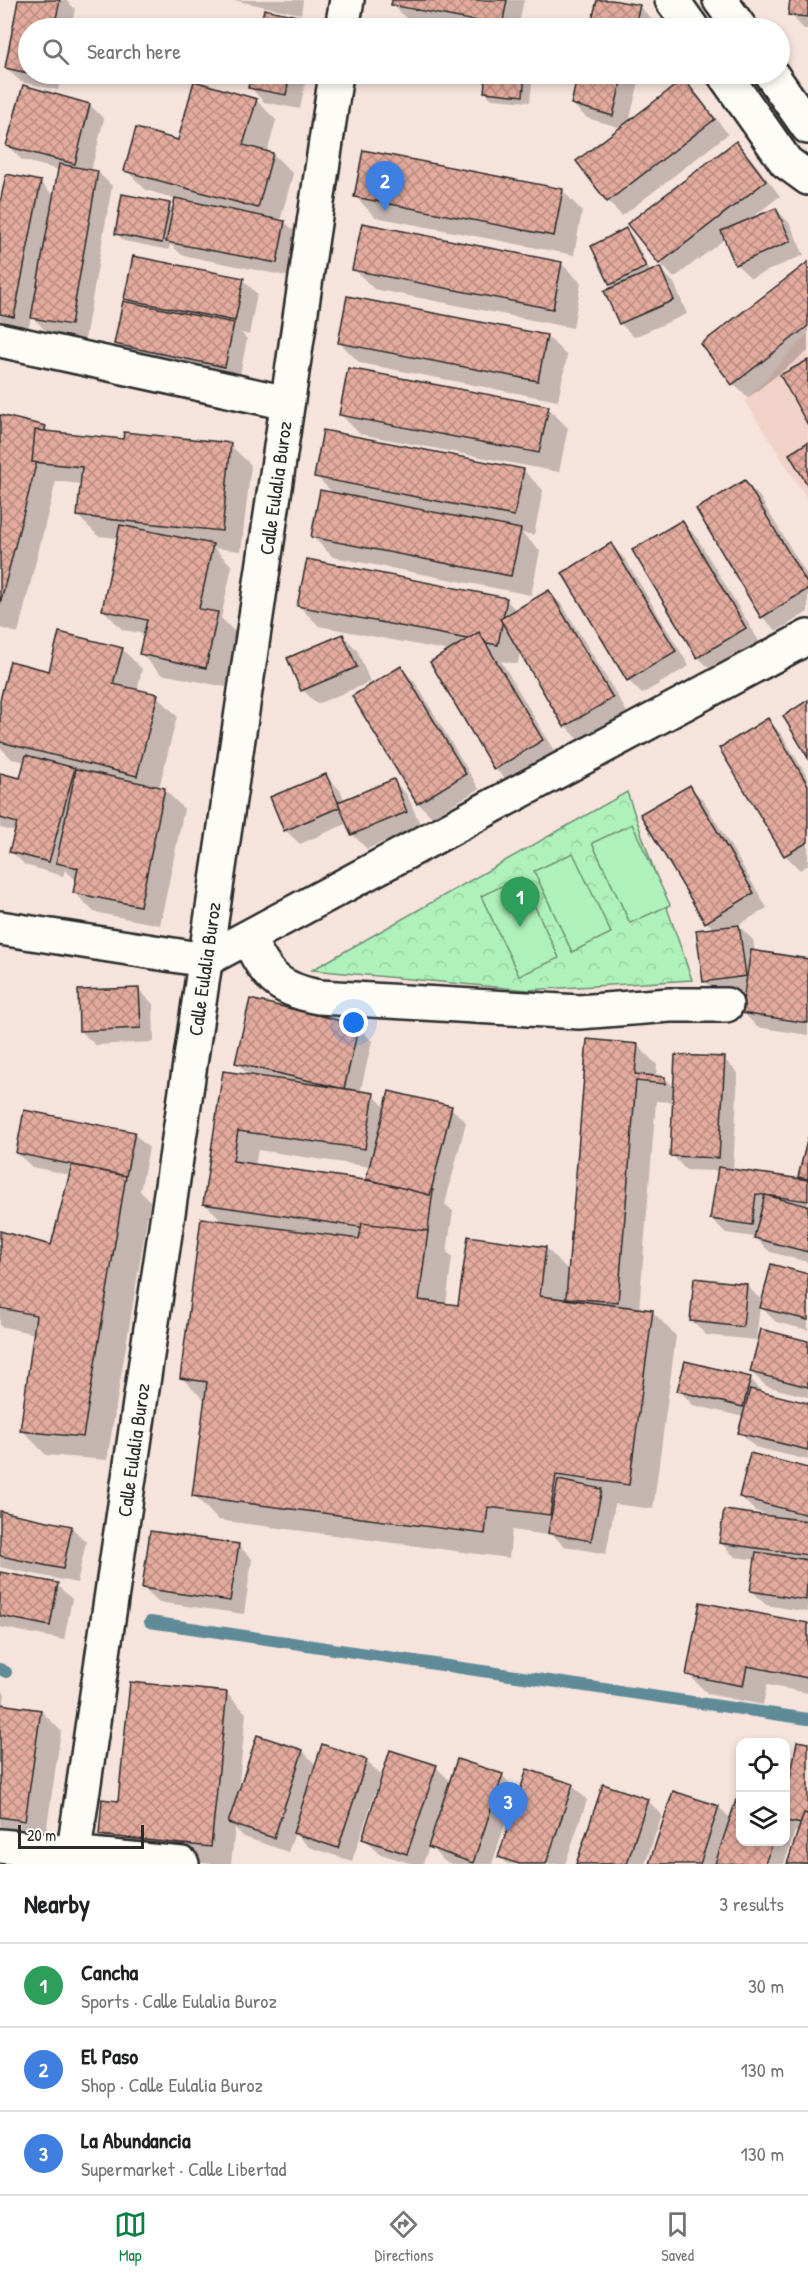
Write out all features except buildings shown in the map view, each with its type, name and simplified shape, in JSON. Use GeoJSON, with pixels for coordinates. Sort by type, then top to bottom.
{"type":"FeatureCollection","features":[{"type":"Feature","properties":{"kind":"street"},"geometry":{"type":"LineString","coordinates":[[343,18],[346,0]]}},
{"type":"Feature","properties":{"kind":"street"},"geometry":{"type":"LineString","coordinates":[[672,0],[685,18]]}},
{"type":"Feature","properties":{"kind":"street"},"geometry":{"type":"LineString","coordinates":[[720,0],[733,18]]}},
{"type":"Feature","properties":{"kind":"street","name":"Calle Eulalia Buroz"},"geometry":{"type":"LineString","coordinates":[[73,1858],[335,84]]}},
{"type":"Feature","properties":{"kind":"street"},"geometry":{"type":"LineString","coordinates":[[731,84],[786,162],[808,178]]}},
{"type":"Feature","properties":{"kind":"street"},"geometry":{"type":"LineString","coordinates":[[778,84],[808,127]]}},
{"type":"Feature","properties":{"kind":"street"},"geometry":{"type":"LineString","coordinates":[[0,340],[287,403]]}},
{"type":"Feature","properties":{"kind":"street"},"geometry":{"type":"LineString","coordinates":[[0,928],[205,960],[808,637]]}},
{"type":"Feature","properties":{"kind":"street"},"geometry":{"type":"LineString","coordinates":[[248,938],[262,965],[284,987],[301,994],[319,997],[579,1012],[660,1005],[726,1005]]}},
{"type":"Feature","properties":{"kind":"street"},"geometry":{"type":"LineString","coordinates":[[0,1846],[73,1858],[182,1864]]}},
{"type":"Feature","properties":{"kind":"shaded area"},"geometry":{"type":"Polygon","coordinates":[[[808,333],[808,500],[745,401],[808,333]]]}},
{"type":"Feature","properties":{"kind":"green space"},"geometry":{"type":"Polygon","coordinates":[[[627,792],[692,980],[528,990],[312,970],[627,792]]]}},
{"type":"Feature","properties":{"kind":"green space"},"geometry":{"type":"Polygon","coordinates":[[[632,824],[670,905],[630,923],[592,843],[632,824]]]}},
{"type":"Feature","properties":{"kind":"green space"},"geometry":{"type":"Polygon","coordinates":[[[573,853],[611,933],[572,952],[534,871],[573,853]]]}},
{"type":"Feature","properties":{"kind":"green space"},"geometry":{"type":"Polygon","coordinates":[[[521,877],[559,958],[519,976],[481,896],[521,877]]]}},
{"type":"Feature","properties":{"kind":"waterway"},"geometry":{"type":"LineString","coordinates":[[150,1622],[808,1719]]}},
{"type":"Feature","properties":{"kind":"waterway"},"geometry":{"type":"LineString","coordinates":[[0,1669],[6,1672]]}},
{"type":"Feature","properties":{"kind":"place","name":"El Paso"},"geometry":{"type":"Point","coordinates":[385,211]}},
{"type":"Feature","properties":{"kind":"place","name":"Cancha"},"geometry":{"type":"Point","coordinates":[520,927]}},
{"type":"Feature","properties":{"kind":"place","name":"La Abundancia"},"geometry":{"type":"Point","coordinates":[508,1832]}}]}
